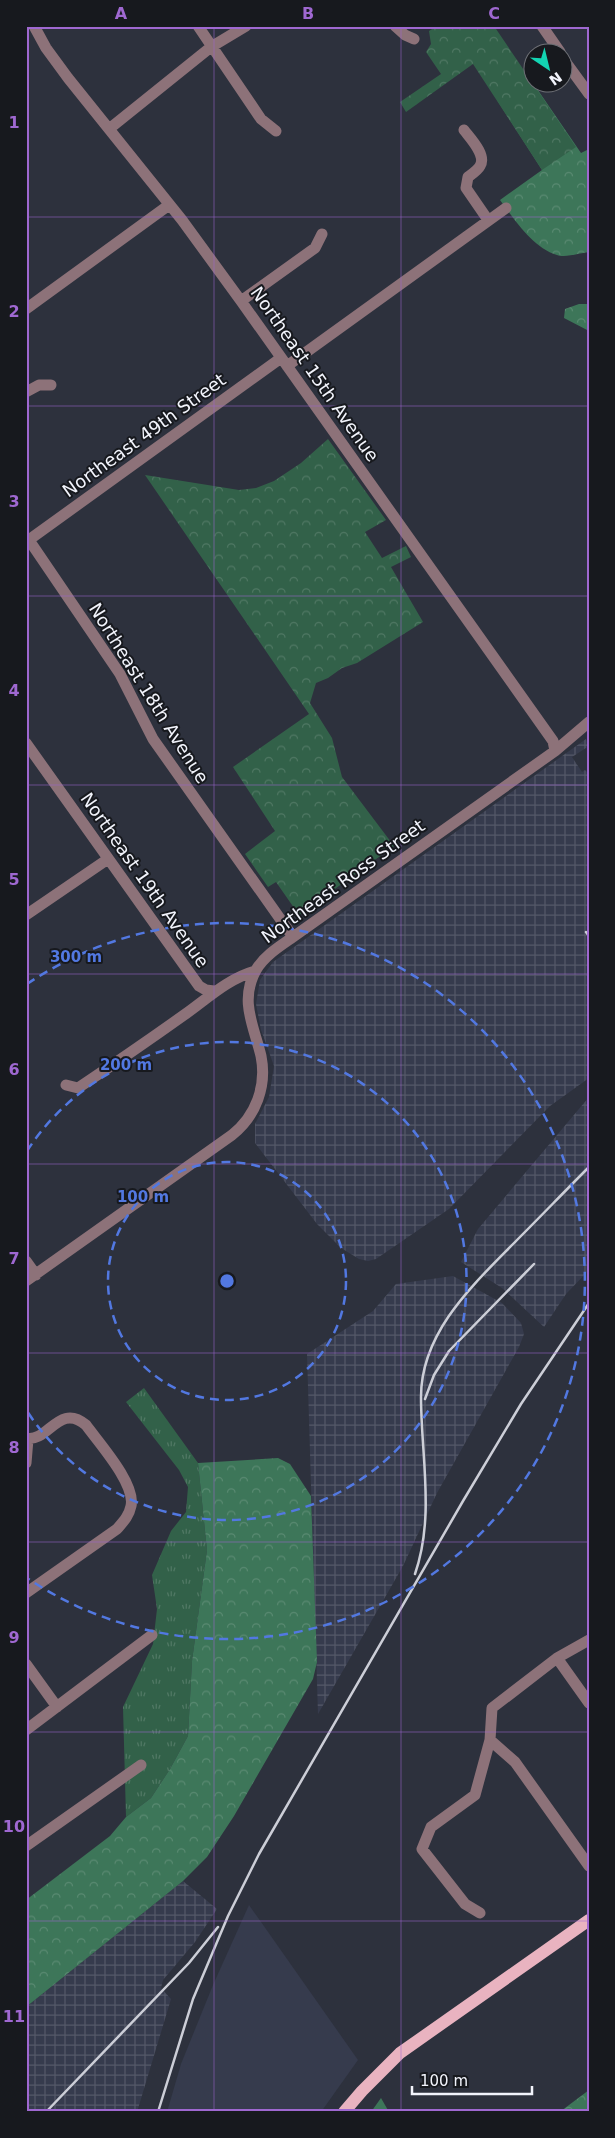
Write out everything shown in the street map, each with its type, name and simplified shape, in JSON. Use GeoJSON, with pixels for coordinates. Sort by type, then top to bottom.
{"type":"FeatureCollection","features":[{"type":"Feature","properties":{"kind":"main road"},"geometry":{"type":"LineString","coordinates":[[344,2112],[400,2053],[589,1920]]}},
{"type":"Feature","properties":{"kind":"street","name":"Northeast 15th Avenue"},"geometry":{"type":"LineString","coordinates":[[34,26],[46,48],[68,78],[187,228],[241,301],[553,741],[555,751]]}},
{"type":"Feature","properties":{"kind":"street"},"geometry":{"type":"LineString","coordinates":[[198,26],[261,118],[276,131]]}},
{"type":"Feature","properties":{"kind":"street"},"geometry":{"type":"LineString","coordinates":[[109,129],[211,47],[246,26]]}},
{"type":"Feature","properties":{"kind":"street"},"geometry":{"type":"LineString","coordinates":[[395,26],[405,35],[414,39]]}},
{"type":"Feature","properties":{"kind":"street"},"geometry":{"type":"LineString","coordinates":[[542,26],[553,42]]}},
{"type":"Feature","properties":{"kind":"street"},"geometry":{"type":"LineString","coordinates":[[572,71],[589,94]]}},
{"type":"Feature","properties":{"kind":"street"},"geometry":{"type":"LineString","coordinates":[[464,130],[481,154],[482,161],[479,168],[468,177],[466,188],[488,220]]}},
{"type":"Feature","properties":{"kind":"street"},"geometry":{"type":"LineString","coordinates":[[26,309],[169,205]]}},
{"type":"Feature","properties":{"kind":"street","name":"Northeast 49th Street"},"geometry":{"type":"LineString","coordinates":[[28,541],[506,208]]}},
{"type":"Feature","properties":{"kind":"street"},"geometry":{"type":"LineString","coordinates":[[241,301],[315,248],[322,234]]}},
{"type":"Feature","properties":{"kind":"street"},"geometry":{"type":"LineString","coordinates":[[26,392],[39,386],[51,386]]}},
{"type":"Feature","properties":{"kind":"street","name":"Northeast 18th Avenue"},"geometry":{"type":"LineString","coordinates":[[28,541],[120,674],[153,739],[293,937]]}},
{"type":"Feature","properties":{"kind":"street","name":"Northeast Ross Street"},"geometry":{"type":"LineString","coordinates":[[31,1278],[239,1130],[253,1112],[260,1096],[262,1079],[260,1056],[252,1030],[248,1003],[249,991],[256,971],[273,952],[555,751],[589,722]]}},
{"type":"Feature","properties":{"kind":"street","name":"Northeast 19th Avenue"},"geometry":{"type":"LineString","coordinates":[[26,743],[199,986],[206,990],[214,991]]}},
{"type":"Feature","properties":{"kind":"street"},"geometry":{"type":"LineString","coordinates":[[26,915],[108,859]]}},
{"type":"Feature","properties":{"kind":"street"},"geometry":{"type":"LineString","coordinates":[[66,1085],[78,1088],[134,1051],[214,991],[242,974],[256,971]]}},
{"type":"Feature","properties":{"kind":"street"},"geometry":{"type":"LineString","coordinates":[[26,1261],[31,1278]]}},
{"type":"Feature","properties":{"kind":"street"},"geometry":{"type":"LineString","coordinates":[[26,1463],[27,1438],[36,1437],[61,1419],[73,1417],[82,1420],[125,1480],[131,1493],[132,1505],[127,1518],[117,1529],[26,1593]]}},
{"type":"Feature","properties":{"kind":"street"},"geometry":{"type":"LineString","coordinates":[[26,1730],[152,1635]]}},
{"type":"Feature","properties":{"kind":"street"},"geometry":{"type":"LineString","coordinates":[[480,1913],[465,1904],[422,1849],[431,1827],[474,1794],[490,1740],[492,1708],[557,1658],[589,1640]]}},
{"type":"Feature","properties":{"kind":"street"},"geometry":{"type":"LineString","coordinates":[[557,1658],[589,1703]]}},
{"type":"Feature","properties":{"kind":"street"},"geometry":{"type":"LineString","coordinates":[[26,1664],[57,1707]]}},
{"type":"Feature","properties":{"kind":"street"},"geometry":{"type":"LineString","coordinates":[[490,1740],[515,1762],[589,1866]]}},
{"type":"Feature","properties":{"kind":"street"},"geometry":{"type":"LineString","coordinates":[[26,1846],[141,1765]]}},
{"type":"Feature","properties":{"kind":"shaded area"},"geometry":{"type":"Polygon","coordinates":[[[586,739],[589,746],[572,757],[582,772],[585,770],[589,774],[589,1078],[550,1106],[449,1209],[376,1259],[368,1261],[359,1259],[341,1248],[317,1224],[255,1143],[255,1124],[269,1097],[274,1066],[261,1030],[256,1004],[260,980],[273,962],[586,739]]]}},
{"type":"Feature","properties":{"kind":"shaded area"},"geometry":{"type":"Polygon","coordinates":[[[589,1097],[589,1270],[566,1294],[544,1327],[502,1288],[461,1262],[478,1229],[589,1097]]]}},
{"type":"Feature","properties":{"kind":"shaded area"},"geometry":{"type":"Polygon","coordinates":[[[453,1276],[502,1303],[521,1323],[524,1334],[519,1347],[437,1493],[403,1566],[318,1714],[307,1354],[373,1311],[396,1284],[453,1276]]]}},
{"type":"Feature","properties":{"kind":"shaded area"},"geometry":{"type":"Polygon","coordinates":[[[183,1881],[217,1909],[195,1942],[163,1980],[161,1988],[171,1999],[137,2112],[26,2112],[26,2007],[183,1881]]]}},
{"type":"Feature","properties":{"kind":"shaded area"},"geometry":{"type":"Polygon","coordinates":[[[249,1905],[358,2060],[321,2112],[167,2112],[181,2064],[213,1985],[249,1905]]]}},
{"type":"Feature","properties":{"kind":"green space"},"geometry":{"type":"Polygon","coordinates":[[[437,26],[494,26],[522,67],[522,92],[539,92],[576,147],[542,170],[473,64],[406,112],[400,102],[441,74],[426,52],[431,44],[429,31],[437,26]]]}},
{"type":"Feature","properties":{"kind":"green space"},"geometry":{"type":"Polygon","coordinates":[[[522,85],[522,92],[539,92],[581,153],[589,149],[589,252],[564,256],[548,251],[532,240],[500,200],[542,170],[497,100],[522,85]]]}},
{"type":"Feature","properties":{"kind":"green space"},"geometry":{"type":"Polygon","coordinates":[[[579,304],[589,304],[589,331],[564,318],[565,309],[579,304]]]}},
{"type":"Feature","properties":{"kind":"green space"},"geometry":{"type":"Polygon","coordinates":[[[328,439],[386,520],[365,532],[382,558],[406,546],[411,557],[391,567],[423,622],[357,663],[342,668],[328,678],[316,683],[310,703],[332,738],[342,777],[394,846],[299,915],[276,882],[268,887],[245,854],[275,831],[233,767],[309,714],[145,475],[239,490],[256,488],[274,481],[301,463],[328,439]]]}},
{"type":"Feature","properties":{"kind":"green space"},"geometry":{"type":"Polygon","coordinates":[[[144,1388],[198,1463],[207,1550],[192,1661],[188,1736],[151,1798],[126,1817],[123,1707],[153,1644],[157,1609],[152,1575],[171,1531],[186,1512],[188,1487],[179,1470],[126,1402],[144,1388]]]}},
{"type":"Feature","properties":{"kind":"green space"},"geometry":{"type":"Polygon","coordinates":[[[278,1458],[290,1464],[311,1496],[317,1662],[313,1679],[234,1816],[207,1857],[183,1881],[26,2007],[26,1900],[110,1836],[126,1817],[151,1798],[188,1736],[192,1661],[207,1550],[198,1463],[278,1458]]]}},
{"type":"Feature","properties":{"kind":"green space"},"geometry":{"type":"Polygon","coordinates":[[[589,2090],[589,2112],[556,2112],[561,2111],[589,2090]]]}},
{"type":"Feature","properties":{"kind":"green space"},"geometry":{"type":"Polygon","coordinates":[[[381,2098],[389,2112],[371,2112],[381,2098]]]}},
{"type":"Feature","properties":{"kind":"railway"},"geometry":{"type":"LineString","coordinates":[[586,932],[589,936]]}},
{"type":"Feature","properties":{"kind":"railway"},"geometry":{"type":"LineString","coordinates":[[415,1574],[421,1552],[426,1508],[421,1397],[423,1373],[430,1351],[440,1330],[468,1291],[589,1167]]}},
{"type":"Feature","properties":{"kind":"railway"},"geometry":{"type":"LineString","coordinates":[[425,1399],[434,1375],[449,1351],[534,1264]]}},
{"type":"Feature","properties":{"kind":"railway"},"geometry":{"type":"LineString","coordinates":[[158,2112],[193,1999],[228,1916],[259,1854],[521,1404],[589,1303]]}},
{"type":"Feature","properties":{"kind":"railway"},"geometry":{"type":"LineString","coordinates":[[46,2112],[189,1963],[218,1927]]}}]}
